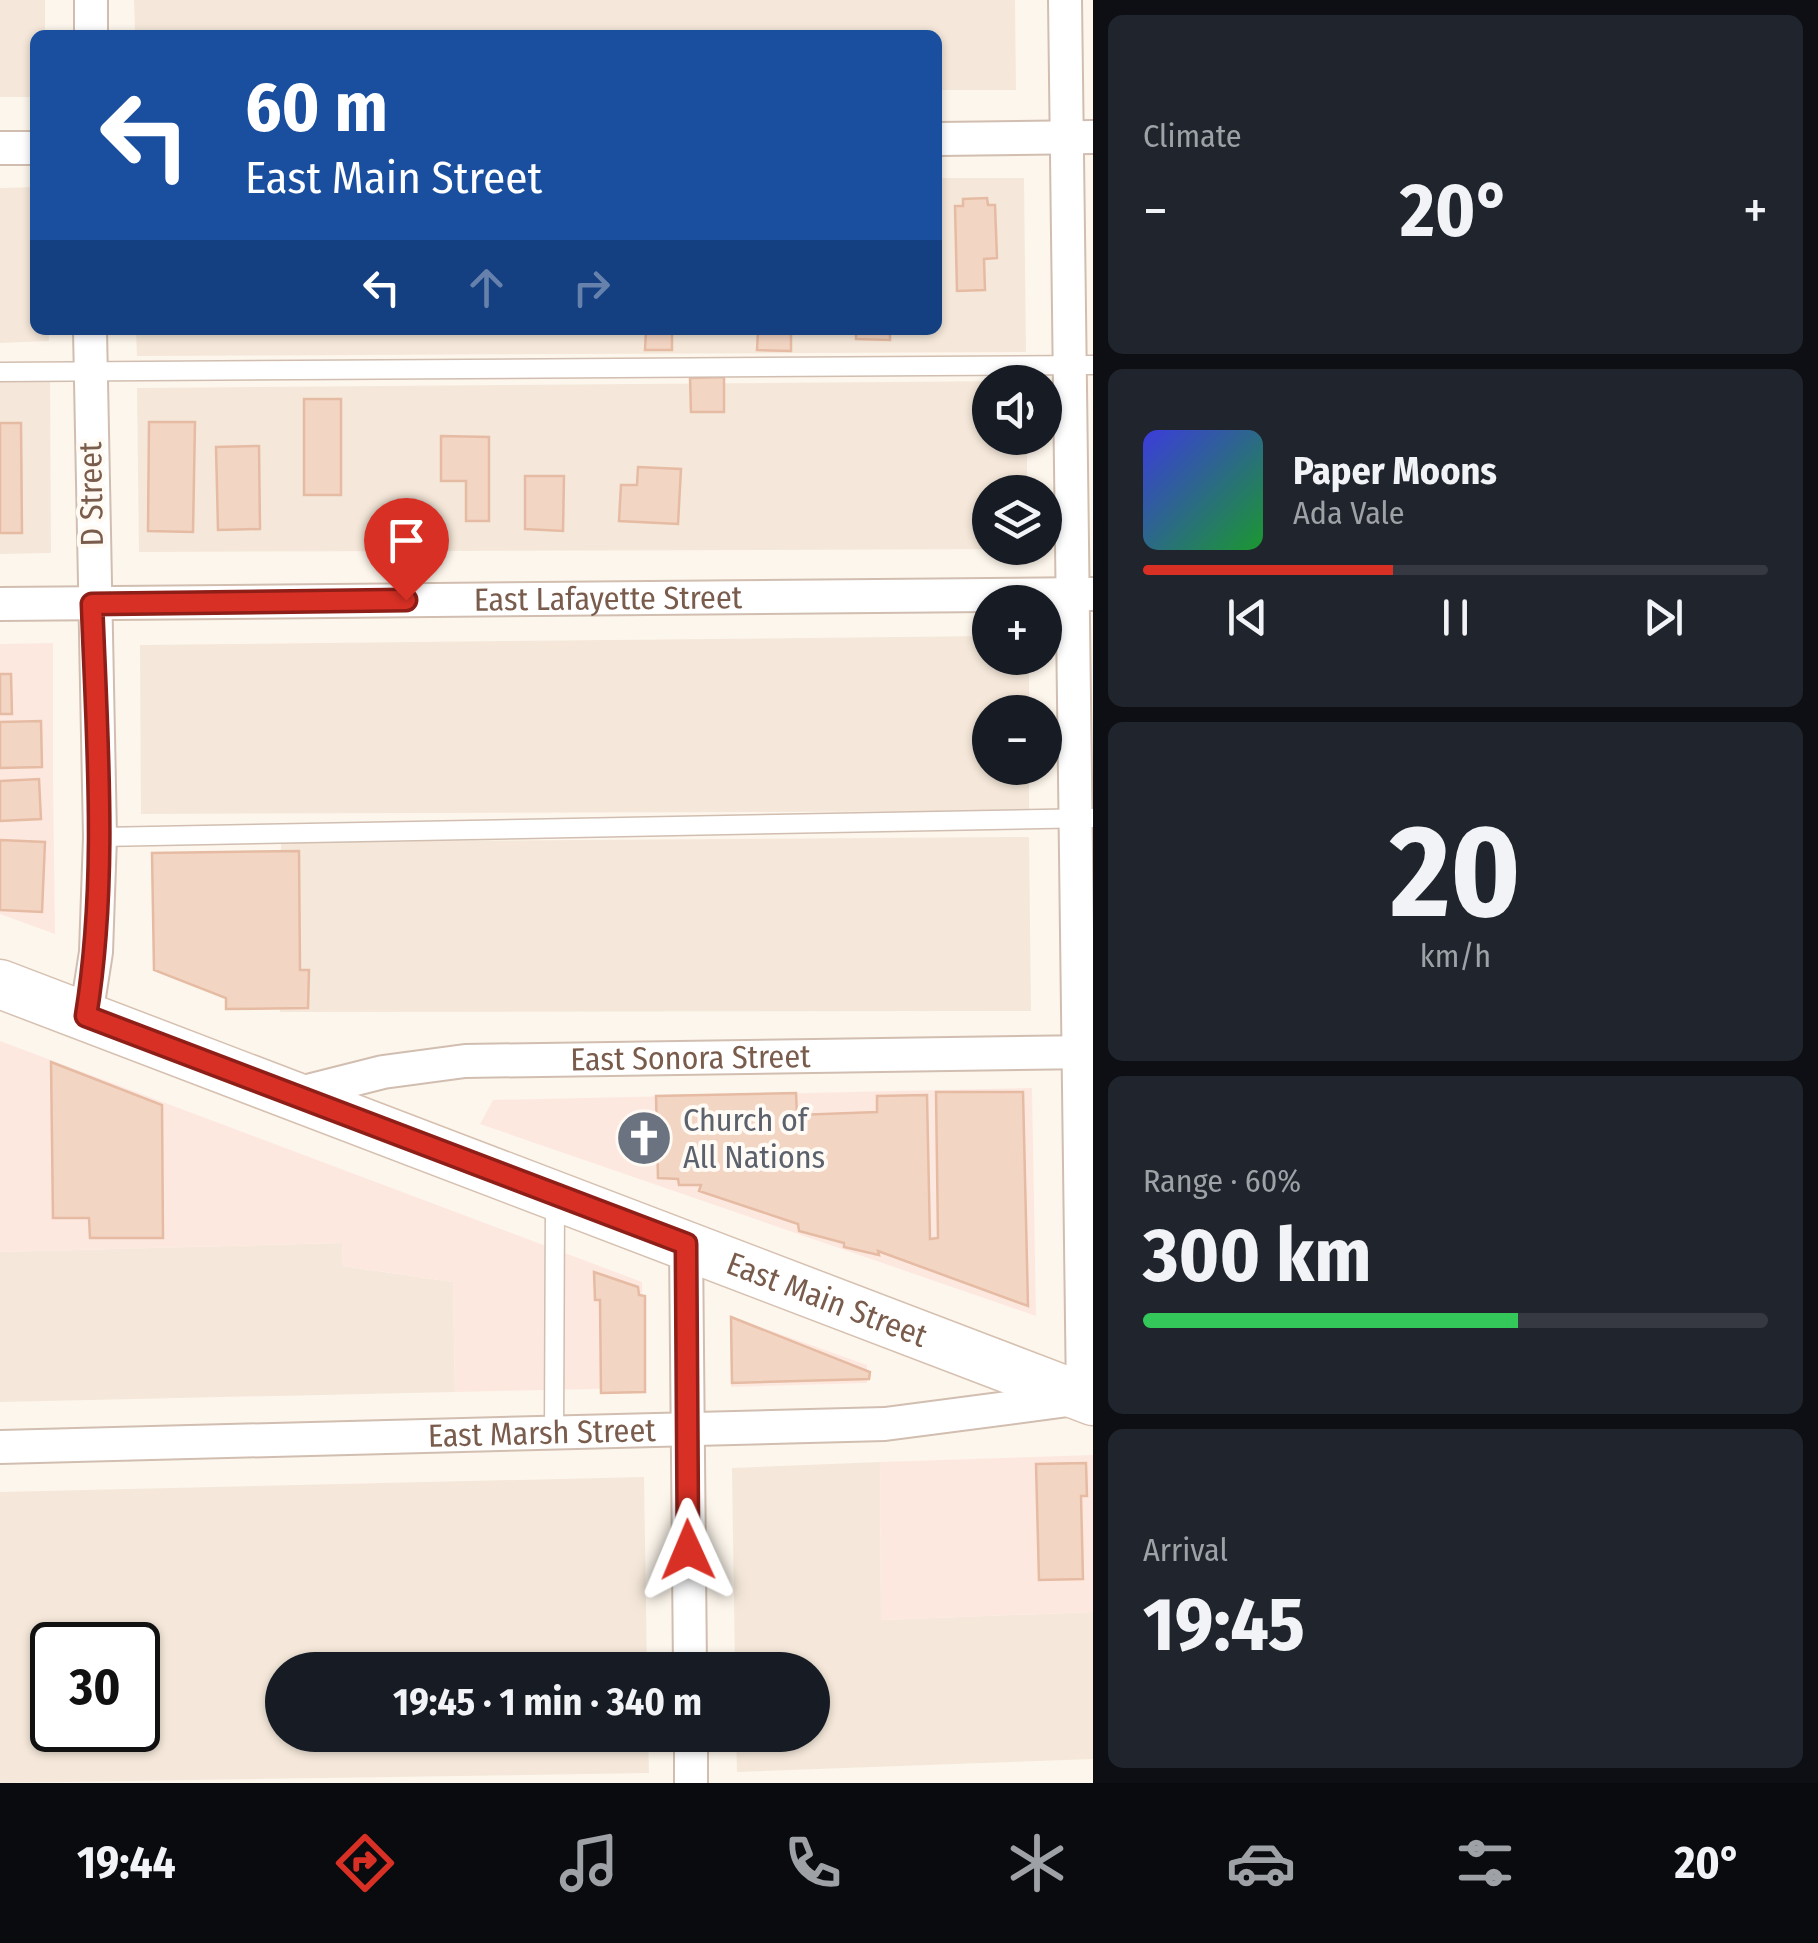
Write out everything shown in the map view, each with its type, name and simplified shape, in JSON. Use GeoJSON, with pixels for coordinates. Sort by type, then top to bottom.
{"type":"FeatureCollection","features":[{"type":"Feature","properties":{"kind":"main road","name":"East Main Street"},"geometry":{"type":"LineString","coordinates":[[0,984],[1088,1399]]}},
{"type":"Feature","properties":{"kind":"street"},"geometry":{"type":"LineString","coordinates":[[90,0],[91,30]]}},
{"type":"Feature","properties":{"kind":"street"},"geometry":{"type":"LineString","coordinates":[[1065,0],[1080,137],[1088,1399]]}},
{"type":"Feature","properties":{"kind":"street"},"geometry":{"type":"LineString","coordinates":[[942,139],[1080,137]]}},
{"type":"Feature","properties":{"kind":"street"},"geometry":{"type":"LineString","coordinates":[[0,148],[30,148]]}},
{"type":"Feature","properties":{"kind":"street","name":"D Street"},"geometry":{"type":"LineString","coordinates":[[86,1016],[96,952],[100,838],[92,604],[90,335]]}},
{"type":"Feature","properties":{"kind":"street","name":"East Lafayette Street"},"geometry":{"type":"LineString","coordinates":[[0,604],[1083,594]]}},
{"type":"Feature","properties":{"kind":"street","name":"East Sonora Street"},"geometry":{"type":"LineString","coordinates":[[292,1095],[383,1072],[465,1062],[1086,1052]]}},
{"type":"Feature","properties":{"kind":"street"},"geometry":{"type":"LineString","coordinates":[[686,1244],[690,1652]]}},
{"type":"Feature","properties":{"kind":"street","name":"East Marsh Street"},"geometry":{"type":"LineString","coordinates":[[0,1447],[885,1424],[1088,1399]]}},
{"type":"Feature","properties":{"kind":"street"},"geometry":{"type":"LineString","coordinates":[[691,1752],[692,1783]]}},
{"type":"Feature","properties":{"kind":"lane"},"geometry":{"type":"LineString","coordinates":[[0,372],[1082,366]]}},
{"type":"Feature","properties":{"kind":"lane"},"geometry":{"type":"LineString","coordinates":[[100,838],[1085,818]]}},
{"type":"Feature","properties":{"kind":"lane"},"geometry":{"type":"LineString","coordinates":[[554,1435],[555,1194]]}},
{"type":"Feature","properties":{"kind":"shaded area"},"geometry":{"type":"Polygon","coordinates":[[[0,0],[45,0],[45,30],[30,30],[30,97],[0,97],[0,0]]]}},
{"type":"Feature","properties":{"kind":"shaded area"},"geometry":{"type":"Polygon","coordinates":[[[134,0],[1015,0],[1016,90],[942,90],[942,30],[135,30],[134,0]]]}},
{"type":"Feature","properties":{"kind":"shaded area"},"geometry":{"type":"Polygon","coordinates":[[[942,178],[1024,178],[1026,352],[137,356],[136,335],[942,335],[942,178]]]}},
{"type":"Feature","properties":{"kind":"shaded area"},"geometry":{"type":"Polygon","coordinates":[[[30,187],[30,335],[49,335],[49,341],[0,343],[0,188],[30,187]]]}},
{"type":"Feature","properties":{"kind":"shaded area"},"geometry":{"type":"Polygon","coordinates":[[[50,371],[51,553],[0,554],[0,372],[50,371]]]}},
{"type":"Feature","properties":{"kind":"shaded area"},"geometry":{"type":"Polygon","coordinates":[[[972,381],[972,455],[1027,455],[1027,475],[972,475],[972,549],[139,552],[137,388],[972,381]]]}},
{"type":"Feature","properties":{"kind":"shaded area"},"geometry":{"type":"Polygon","coordinates":[[[972,636],[972,675],[1029,675],[1029,695],[972,695],[972,785],[1029,785],[1029,811],[141,814],[140,645],[972,636]]]}},
{"type":"Feature","properties":{"kind":"shaded area"},"geometry":{"type":"Polygon","coordinates":[[[53,643],[55,934],[0,914],[0,644],[53,643]]]}},
{"type":"Feature","properties":{"kind":"shaded area"},"geometry":{"type":"Polygon","coordinates":[[[1029,837],[1031,1011],[280,1012],[281,842],[1029,837]]]}},
{"type":"Feature","properties":{"kind":"shaded area"},"geometry":{"type":"Polygon","coordinates":[[[0,1041],[642,1282],[643,1388],[455,1392],[453,1282],[343,1266],[342,1243],[0,1252],[0,1041]]]}},
{"type":"Feature","properties":{"kind":"shaded area"},"geometry":{"type":"Polygon","coordinates":[[[1032,1088],[1036,1316],[480,1124],[493,1100],[1032,1088]]]}},
{"type":"Feature","properties":{"kind":"shaded area"},"geometry":{"type":"Polygon","coordinates":[[[342,1243],[343,1266],[453,1282],[455,1392],[0,1402],[0,1252],[342,1243]]]}},
{"type":"Feature","properties":{"kind":"shaded area"},"geometry":{"type":"Polygon","coordinates":[[[730,1316],[867,1365],[867,1383],[731,1387],[730,1316]]]}},
{"type":"Feature","properties":{"kind":"shaded area"},"geometry":{"type":"Polygon","coordinates":[[[1093,1455],[1093,1612],[881,1620],[880,1462],[1093,1455]]]}},
{"type":"Feature","properties":{"kind":"shaded area"},"geometry":{"type":"Polygon","coordinates":[[[880,1462],[881,1620],[1093,1612],[1093,1759],[737,1772],[736,1752],[830,1752],[830,1652],[735,1652],[732,1468],[880,1462]]]}},
{"type":"Feature","properties":{"kind":"shaded area"},"geometry":{"type":"Polygon","coordinates":[[[644,1477],[647,1652],[265,1652],[265,1752],[648,1752],[649,1773],[0,1783],[0,1492],[644,1477]]]}},
{"type":"Feature","properties":{"kind":"building"},"geometry":{"type":"Polygon","coordinates":[[[987,198],[988,205],[995,205],[997,258],[984,259],[985,290],[957,291],[955,206],[963,206],[963,199],[987,198]]]}},
{"type":"Feature","properties":{"kind":"building"},"geometry":{"type":"Polygon","coordinates":[[[646,335],[672,335],[672,350],[645,350],[646,335]]]}},
{"type":"Feature","properties":{"kind":"building"},"geometry":{"type":"Polygon","coordinates":[[[758,335],[791,335],[791,351],[757,350],[758,335]]]}},
{"type":"Feature","properties":{"kind":"building"},"geometry":{"type":"Polygon","coordinates":[[[856,335],[890,335],[890,340],[856,339],[856,335]]]}},
{"type":"Feature","properties":{"kind":"building"},"geometry":{"type":"Polygon","coordinates":[[[724,377],[724,412],[691,412],[690,378],[724,377]]]}},
{"type":"Feature","properties":{"kind":"building"},"geometry":{"type":"Polygon","coordinates":[[[304,399],[341,399],[341,495],[304,495],[304,399]]]}},
{"type":"Feature","properties":{"kind":"building"},"geometry":{"type":"Polygon","coordinates":[[[149,422],[195,422],[193,532],[148,531],[149,422]]]}},
{"type":"Feature","properties":{"kind":"building"},"geometry":{"type":"Polygon","coordinates":[[[0,423],[21,423],[22,533],[0,533],[0,423]]]}},
{"type":"Feature","properties":{"kind":"building"},"geometry":{"type":"Polygon","coordinates":[[[441,436],[489,437],[489,521],[466,521],[466,481],[441,481],[441,436]]]}},
{"type":"Feature","properties":{"kind":"building"},"geometry":{"type":"Polygon","coordinates":[[[259,446],[260,529],[218,530],[216,447],[259,446]]]}},
{"type":"Feature","properties":{"kind":"building"},"geometry":{"type":"Polygon","coordinates":[[[638,467],[681,469],[678,524],[619,521],[621,485],[637,485],[638,467]]]}},
{"type":"Feature","properties":{"kind":"building"},"geometry":{"type":"Polygon","coordinates":[[[525,476],[564,476],[563,531],[525,529],[525,476]]]}},
{"type":"Feature","properties":{"kind":"building"},"geometry":{"type":"Polygon","coordinates":[[[0,674],[11,674],[12,714],[0,714],[0,674]]]}},
{"type":"Feature","properties":{"kind":"building"},"geometry":{"type":"Polygon","coordinates":[[[41,721],[42,767],[0,768],[0,722],[41,721]]]}},
{"type":"Feature","properties":{"kind":"building"},"geometry":{"type":"Polygon","coordinates":[[[39,779],[41,819],[0,821],[0,781],[39,779]]]}},
{"type":"Feature","properties":{"kind":"building"},"geometry":{"type":"Polygon","coordinates":[[[0,840],[45,842],[42,912],[0,910],[0,840]]]}},
{"type":"Feature","properties":{"kind":"building"},"geometry":{"type":"Polygon","coordinates":[[[299,851],[300,970],[309,970],[308,1008],[226,1009],[226,998],[154,970],[152,853],[299,851]]]}},
{"type":"Feature","properties":{"kind":"building"},"geometry":{"type":"Polygon","coordinates":[[[51,1062],[162,1105],[163,1238],[90,1238],[89,1218],[53,1218],[51,1062]]]}},
{"type":"Feature","properties":{"kind":"building"},"geometry":{"type":"Polygon","coordinates":[[[936,1092],[1023,1092],[1028,1306],[878,1251],[879,1255],[844,1247],[844,1243],[799,1231],[798,1224],[699,1191],[701,1185],[679,1185],[678,1179],[658,1178],[656,1096],[796,1093],[797,1115],[877,1112],[877,1096],[927,1095],[930,1239],[938,1238],[936,1092]]]}},
{"type":"Feature","properties":{"kind":"building"},"geometry":{"type":"Polygon","coordinates":[[[594,1272],[638,1287],[639,1295],[645,1296],[645,1392],[601,1393],[600,1300],[595,1300],[594,1272]]]}},
{"type":"Feature","properties":{"kind":"building"},"geometry":{"type":"Polygon","coordinates":[[[731,1317],[870,1372],[869,1379],[732,1383],[731,1317]]]}},
{"type":"Feature","properties":{"kind":"building"},"geometry":{"type":"Polygon","coordinates":[[[1086,1463],[1087,1496],[1081,1496],[1083,1579],[1039,1580],[1036,1464],[1086,1463]]]}},
{"type":"Feature","properties":{"kind":"place","name":"Church of All Nations"},"geometry":{"type":"Point","coordinates":[644,1138]}},
{"type":"Feature","properties":{"kind":"route"},"geometry":{"type":"LineString","coordinates":[[406,600],[92,604],[100,838],[96,952],[86,1016],[686,1244],[688,1550]]}}]}
